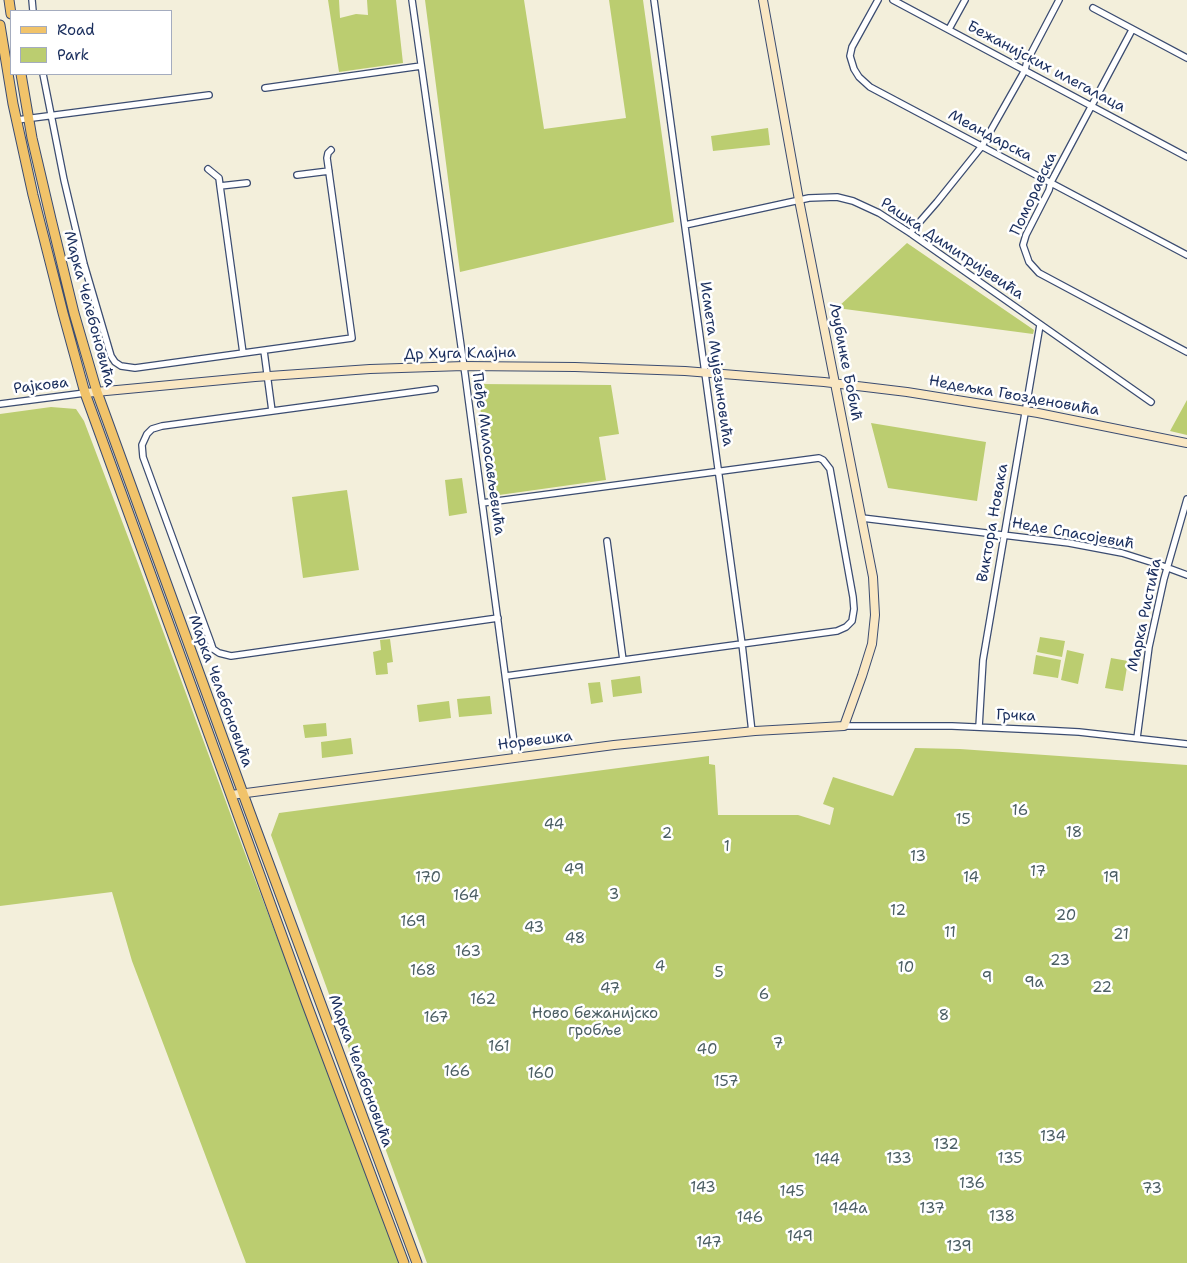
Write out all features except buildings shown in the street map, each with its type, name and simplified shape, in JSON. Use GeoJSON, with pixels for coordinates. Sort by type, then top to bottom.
{"type":"FeatureCollection","features":[{"type":"Feature","properties":{"kind":"main road","name":"Љубинке Бобић"},"geometry":{"type":"LineString","coordinates":[[763,0],[799,200],[873,577],[874,629],[868,659],[844,726]]}},
{"type":"Feature","properties":{"kind":"main road","name":"Марка Челебоновића"},"geometry":{"type":"LineString","coordinates":[[0,25],[17,120],[42,231],[85,393],[306,1002],[404,1263]]}},
{"type":"Feature","properties":{"kind":"main road","name":"Марка Челебоновића"},"geometry":{"type":"LineString","coordinates":[[21,75],[28,118],[55,238],[97,392],[417,1263]]}},
{"type":"Feature","properties":{"kind":"main road","name":"Др Хуга Клајна"},"geometry":{"type":"LineString","coordinates":[[85,393],[267,376],[370,369],[464,366],[575,367],[705,373],[835,384]]}},
{"type":"Feature","properties":{"kind":"main road","name":"Недељка Гвозденовића"},"geometry":{"type":"LineString","coordinates":[[835,384],[907,392],[1026,410],[1187,443]]}},
{"type":"Feature","properties":{"kind":"main road","name":"Норвешка"},"geometry":{"type":"LineString","coordinates":[[231,795],[614,745],[752,732],[844,726]]}},
{"type":"Feature","properties":{"kind":"main road"},"geometry":{"type":"LineString","coordinates":[[338,1084],[349,1080]]}},
{"type":"Feature","properties":{"kind":"street","name":"Пеђе Милосављевића"},"geometry":{"type":"LineString","coordinates":[[412,0],[464,366],[516,757]]}},
{"type":"Feature","properties":{"kind":"street","name":"Исмета Мујезиновића"},"geometry":{"type":"LineString","coordinates":[[654,0],[742,644],[752,732]]}},
{"type":"Feature","properties":{"kind":"street","name":"Меандарска"},"geometry":{"type":"LineString","coordinates":[[878,0],[852,47],[850,56],[859,77],[876,90],[1187,255]]}},
{"type":"Feature","properties":{"kind":"street","name":"Бежанијских илегалаца"},"geometry":{"type":"LineString","coordinates":[[893,0],[1187,157]]}},
{"type":"Feature","properties":{"kind":"street"},"geometry":{"type":"LineString","coordinates":[[949,30],[965,0]]}},
{"type":"Feature","properties":{"kind":"street"},"geometry":{"type":"LineString","coordinates":[[910,233],[982,146],[1025,70],[1027,61],[1059,0]]}},
{"type":"Feature","properties":{"kind":"street"},"geometry":{"type":"LineString","coordinates":[[1093,8],[1187,58]]}},
{"type":"Feature","properties":{"kind":"street","name":"Поморавска"},"geometry":{"type":"LineString","coordinates":[[1132,30],[1051,182],[1049,190],[1026,235],[1024,244],[1025,254],[1039,273],[1187,352]]}},
{"type":"Feature","properties":{"kind":"street"},"geometry":{"type":"LineString","coordinates":[[265,88],[421,66]]}},
{"type":"Feature","properties":{"kind":"street","name":"Марка Челебоновића"},"geometry":{"type":"LineString","coordinates":[[43,75],[64,180],[100,324],[112,358],[122,366],[135,368],[243,353]]}},
{"type":"Feature","properties":{"kind":"street"},"geometry":{"type":"LineString","coordinates":[[17,120],[208,95]]}},
{"type":"Feature","properties":{"kind":"street"},"geometry":{"type":"LineString","coordinates":[[208,169],[219,178],[243,353],[352,338],[328,171],[327,158],[331,150]]}},
{"type":"Feature","properties":{"kind":"street"},"geometry":{"type":"LineString","coordinates":[[297,175],[328,171]]}},
{"type":"Feature","properties":{"kind":"street"},"geometry":{"type":"LineString","coordinates":[[220,186],[247,183]]}},
{"type":"Feature","properties":{"kind":"street","name":"Рашка Димитријевића"},"geometry":{"type":"LineString","coordinates":[[685,225],[799,200],[837,197],[853,201],[879,213],[910,233],[1151,402]]}},
{"type":"Feature","properties":{"kind":"street","name":"Виктора Новака"},"geometry":{"type":"LineString","coordinates":[[979,727],[983,660],[1040,325]]}},
{"type":"Feature","properties":{"kind":"street"},"geometry":{"type":"LineString","coordinates":[[264,351],[272,411]]}},
{"type":"Feature","properties":{"kind":"street"},"geometry":{"type":"LineString","coordinates":[[435,389],[162,426],[146,434],[142,445],[142,457],[208,636],[216,652],[231,656],[498,618]]}},
{"type":"Feature","properties":{"kind":"street","name":"Рајкова"},"geometry":{"type":"LineString","coordinates":[[0,404],[85,393]]}},
{"type":"Feature","properties":{"kind":"street"},"geometry":{"type":"LineString","coordinates":[[482,503],[819,458],[830,469],[853,597],[853,616],[849,625],[842,630],[506,676]]}},
{"type":"Feature","properties":{"kind":"street","name":"Марка Ристића"},"geometry":{"type":"LineString","coordinates":[[1137,738],[1150,647],[1166,567],[1187,499]]}},
{"type":"Feature","properties":{"kind":"street","name":"Неде Спасојевић"},"geometry":{"type":"LineString","coordinates":[[862,518],[1004,534],[1099,548],[1187,575]]}},
{"type":"Feature","properties":{"kind":"street"},"geometry":{"type":"LineString","coordinates":[[607,541],[623,660]]}},
{"type":"Feature","properties":{"kind":"street","name":"Грчка"},"geometry":{"type":"LineString","coordinates":[[844,726],[979,727],[1079,732],[1187,744]]}},
{"type":"Feature","properties":{"kind":"green space"},"geometry":{"type":"Polygon","coordinates":[[[328,0],[339,0],[340,18],[356,14],[368,15],[367,0],[396,0],[403,63],[339,72],[328,0]]]}},
{"type":"Feature","properties":{"kind":"green space"},"geometry":{"type":"Polygon","coordinates":[[[425,0],[524,0],[544,129],[626,118],[609,0],[643,0],[674,222],[460,272],[425,0]]]}},
{"type":"Feature","properties":{"kind":"green space"},"geometry":{"type":"Polygon","coordinates":[[[768,128],[770,145],[713,151],[711,136],[768,128]]]}},
{"type":"Feature","properties":{"kind":"green space"},"geometry":{"type":"Polygon","coordinates":[[[907,243],[1034,330],[1033,334],[837,308],[907,243]]]}},
{"type":"Feature","properties":{"kind":"green space"},"geometry":{"type":"Polygon","coordinates":[[[477,384],[611,385],[619,434],[599,437],[606,480],[492,496],[477,384]]]}},
{"type":"Feature","properties":{"kind":"green space"},"geometry":{"type":"Polygon","coordinates":[[[1187,400],[1187,435],[1170,431],[1187,400]]]}},
{"type":"Feature","properties":{"kind":"green space"},"geometry":{"type":"Polygon","coordinates":[[[51,407],[76,409],[84,421],[243,848],[401,1263],[246,1263],[132,961],[112,892],[0,906],[0,414],[51,407]]]}},
{"type":"Feature","properties":{"kind":"green space"},"geometry":{"type":"Polygon","coordinates":[[[871,423],[986,442],[977,501],[888,488],[871,423]]]}},
{"type":"Feature","properties":{"kind":"green space"},"geometry":{"type":"Polygon","coordinates":[[[462,478],[467,513],[449,516],[445,480],[462,478]]]}},
{"type":"Feature","properties":{"kind":"green space"},"geometry":{"type":"Polygon","coordinates":[[[347,490],[359,570],[303,578],[292,497],[347,490]]]}},
{"type":"Feature","properties":{"kind":"green space"},"geometry":{"type":"Polygon","coordinates":[[[1040,637],[1065,641],[1062,657],[1037,652],[1040,637]]]}},
{"type":"Feature","properties":{"kind":"green space"},"geometry":{"type":"Polygon","coordinates":[[[390,639],[393,662],[387,663],[388,674],[376,675],[373,652],[381,650],[380,640],[390,639]]]}},
{"type":"Feature","properties":{"kind":"green space"},"geometry":{"type":"Polygon","coordinates":[[[1067,650],[1084,654],[1078,684],[1061,680],[1067,650]]]}},
{"type":"Feature","properties":{"kind":"green space"},"geometry":{"type":"Polygon","coordinates":[[[1036,655],[1061,660],[1058,678],[1033,674],[1036,655]]]}},
{"type":"Feature","properties":{"kind":"green space"},"geometry":{"type":"Polygon","coordinates":[[[1111,658],[1128,661],[1123,691],[1105,688],[1111,658]]]}},
{"type":"Feature","properties":{"kind":"green space"},"geometry":{"type":"Polygon","coordinates":[[[640,676],[642,693],[613,697],[611,680],[640,676]]]}},
{"type":"Feature","properties":{"kind":"green space"},"geometry":{"type":"Polygon","coordinates":[[[600,682],[603,702],[591,704],[588,683],[600,682]]]}},
{"type":"Feature","properties":{"kind":"green space"},"geometry":{"type":"Polygon","coordinates":[[[490,696],[492,714],[459,717],[457,699],[490,696]]]}},
{"type":"Feature","properties":{"kind":"green space"},"geometry":{"type":"Polygon","coordinates":[[[449,701],[451,718],[419,722],[417,705],[449,701]]]}},
{"type":"Feature","properties":{"kind":"green space"},"geometry":{"type":"Polygon","coordinates":[[[326,723],[327,736],[305,738],[303,725],[326,723]]]}},
{"type":"Feature","properties":{"kind":"green space"},"geometry":{"type":"Polygon","coordinates":[[[351,738],[353,754],[322,758],[321,742],[351,738]]]}},
{"type":"Feature","properties":{"kind":"green space","name":"Ново бежанијско гробље"},"geometry":{"type":"Polygon","coordinates":[[[915,748],[960,749],[1187,765],[1187,1263],[427,1263],[271,835],[279,813],[709,756],[709,764],[715,765],[718,815],[798,815],[830,825],[834,808],[823,804],[833,777],[893,796],[915,748]]]}},
{"type":"Feature","properties":{"kind":"park label","name":"16"},"geometry":{"type":"Point","coordinates":[1020,811]}},
{"type":"Feature","properties":{"kind":"park label","name":"15"},"geometry":{"type":"Point","coordinates":[963,820]}},
{"type":"Feature","properties":{"kind":"park label","name":"44"},"geometry":{"type":"Point","coordinates":[554,825]}},
{"type":"Feature","properties":{"kind":"park label","name":"18"},"geometry":{"type":"Point","coordinates":[1074,833]}},
{"type":"Feature","properties":{"kind":"park label","name":"2"},"geometry":{"type":"Point","coordinates":[667,834]}},
{"type":"Feature","properties":{"kind":"park label","name":"1"},"geometry":{"type":"Point","coordinates":[727,847]}},
{"type":"Feature","properties":{"kind":"park label","name":"13"},"geometry":{"type":"Point","coordinates":[918,857]}},
{"type":"Feature","properties":{"kind":"park label","name":"49"},"geometry":{"type":"Point","coordinates":[574,870]}},
{"type":"Feature","properties":{"kind":"park label","name":"17"},"geometry":{"type":"Point","coordinates":[1038,872]}},
{"type":"Feature","properties":{"kind":"park label","name":"170"},"geometry":{"type":"Point","coordinates":[428,878]}},
{"type":"Feature","properties":{"kind":"park label","name":"14"},"geometry":{"type":"Point","coordinates":[971,878]}},
{"type":"Feature","properties":{"kind":"park label","name":"19"},"geometry":{"type":"Point","coordinates":[1111,878]}},
{"type":"Feature","properties":{"kind":"park label","name":"3"},"geometry":{"type":"Point","coordinates":[614,895]}},
{"type":"Feature","properties":{"kind":"park label","name":"164"},"geometry":{"type":"Point","coordinates":[466,896]}},
{"type":"Feature","properties":{"kind":"park label","name":"12"},"geometry":{"type":"Point","coordinates":[898,911]}},
{"type":"Feature","properties":{"kind":"park label","name":"20"},"geometry":{"type":"Point","coordinates":[1066,916]}},
{"type":"Feature","properties":{"kind":"park label","name":"169"},"geometry":{"type":"Point","coordinates":[413,922]}},
{"type":"Feature","properties":{"kind":"park label","name":"43"},"geometry":{"type":"Point","coordinates":[534,928]}},
{"type":"Feature","properties":{"kind":"park label","name":"11"},"geometry":{"type":"Point","coordinates":[950,933]}},
{"type":"Feature","properties":{"kind":"park label","name":"21"},"geometry":{"type":"Point","coordinates":[1121,935]}},
{"type":"Feature","properties":{"kind":"park label","name":"48"},"geometry":{"type":"Point","coordinates":[575,939]}},
{"type":"Feature","properties":{"kind":"park label","name":"163"},"geometry":{"type":"Point","coordinates":[468,952]}},
{"type":"Feature","properties":{"kind":"park label","name":"23"},"geometry":{"type":"Point","coordinates":[1060,961]}},
{"type":"Feature","properties":{"kind":"park label","name":"4"},"geometry":{"type":"Point","coordinates":[660,967]}},
{"type":"Feature","properties":{"kind":"park label","name":"10"},"geometry":{"type":"Point","coordinates":[906,968]}},
{"type":"Feature","properties":{"kind":"park label","name":"168"},"geometry":{"type":"Point","coordinates":[423,971]}},
{"type":"Feature","properties":{"kind":"park label","name":"5"},"geometry":{"type":"Point","coordinates":[719,973]}},
{"type":"Feature","properties":{"kind":"park label","name":"9"},"geometry":{"type":"Point","coordinates":[987,978]}},
{"type":"Feature","properties":{"kind":"park label","name":"9a"},"geometry":{"type":"Point","coordinates":[1034,983]}},
{"type":"Feature","properties":{"kind":"park label","name":"22"},"geometry":{"type":"Point","coordinates":[1102,988]}},
{"type":"Feature","properties":{"kind":"park label","name":"47"},"geometry":{"type":"Point","coordinates":[610,989]}},
{"type":"Feature","properties":{"kind":"park label","name":"6"},"geometry":{"type":"Point","coordinates":[764,995]}},
{"type":"Feature","properties":{"kind":"park label","name":"162"},"geometry":{"type":"Point","coordinates":[483,1000]}},
{"type":"Feature","properties":{"kind":"park label","name":"8"},"geometry":{"type":"Point","coordinates":[944,1016]}},
{"type":"Feature","properties":{"kind":"park label","name":"167"},"geometry":{"type":"Point","coordinates":[436,1018]}},
{"type":"Feature","properties":{"kind":"park label","name":"7"},"geometry":{"type":"Point","coordinates":[778,1044]}},
{"type":"Feature","properties":{"kind":"park label","name":"161"},"geometry":{"type":"Point","coordinates":[499,1047]}},
{"type":"Feature","properties":{"kind":"park label","name":"40"},"geometry":{"type":"Point","coordinates":[707,1050]}},
{"type":"Feature","properties":{"kind":"park label","name":"166"},"geometry":{"type":"Point","coordinates":[457,1072]}},
{"type":"Feature","properties":{"kind":"park label","name":"160"},"geometry":{"type":"Point","coordinates":[541,1074]}},
{"type":"Feature","properties":{"kind":"park label","name":"157"},"geometry":{"type":"Point","coordinates":[726,1082]}},
{"type":"Feature","properties":{"kind":"park label","name":"134"},"geometry":{"type":"Point","coordinates":[1053,1137]}},
{"type":"Feature","properties":{"kind":"park label","name":"132"},"geometry":{"type":"Point","coordinates":[946,1145]}},
{"type":"Feature","properties":{"kind":"park label","name":"133"},"geometry":{"type":"Point","coordinates":[899,1159]}},
{"type":"Feature","properties":{"kind":"park label","name":"135"},"geometry":{"type":"Point","coordinates":[1010,1159]}},
{"type":"Feature","properties":{"kind":"park label","name":"144"},"geometry":{"type":"Point","coordinates":[827,1160]}},
{"type":"Feature","properties":{"kind":"park label","name":"136"},"geometry":{"type":"Point","coordinates":[972,1184]}},
{"type":"Feature","properties":{"kind":"park label","name":"143"},"geometry":{"type":"Point","coordinates":[703,1188]}},
{"type":"Feature","properties":{"kind":"park label","name":"73"},"geometry":{"type":"Point","coordinates":[1152,1189]}},
{"type":"Feature","properties":{"kind":"park label","name":"145"},"geometry":{"type":"Point","coordinates":[792,1192]}},
{"type":"Feature","properties":{"kind":"park label","name":"144a"},"geometry":{"type":"Point","coordinates":[850,1209]}},
{"type":"Feature","properties":{"kind":"park label","name":"137"},"geometry":{"type":"Point","coordinates":[932,1209]}},
{"type":"Feature","properties":{"kind":"park label","name":"138"},"geometry":{"type":"Point","coordinates":[1002,1217]}},
{"type":"Feature","properties":{"kind":"park label","name":"146"},"geometry":{"type":"Point","coordinates":[750,1218]}},
{"type":"Feature","properties":{"kind":"park label","name":"149"},"geometry":{"type":"Point","coordinates":[800,1237]}},
{"type":"Feature","properties":{"kind":"park label","name":"147"},"geometry":{"type":"Point","coordinates":[709,1243]}},
{"type":"Feature","properties":{"kind":"park label","name":"139"},"geometry":{"type":"Point","coordinates":[959,1247]}}]}
